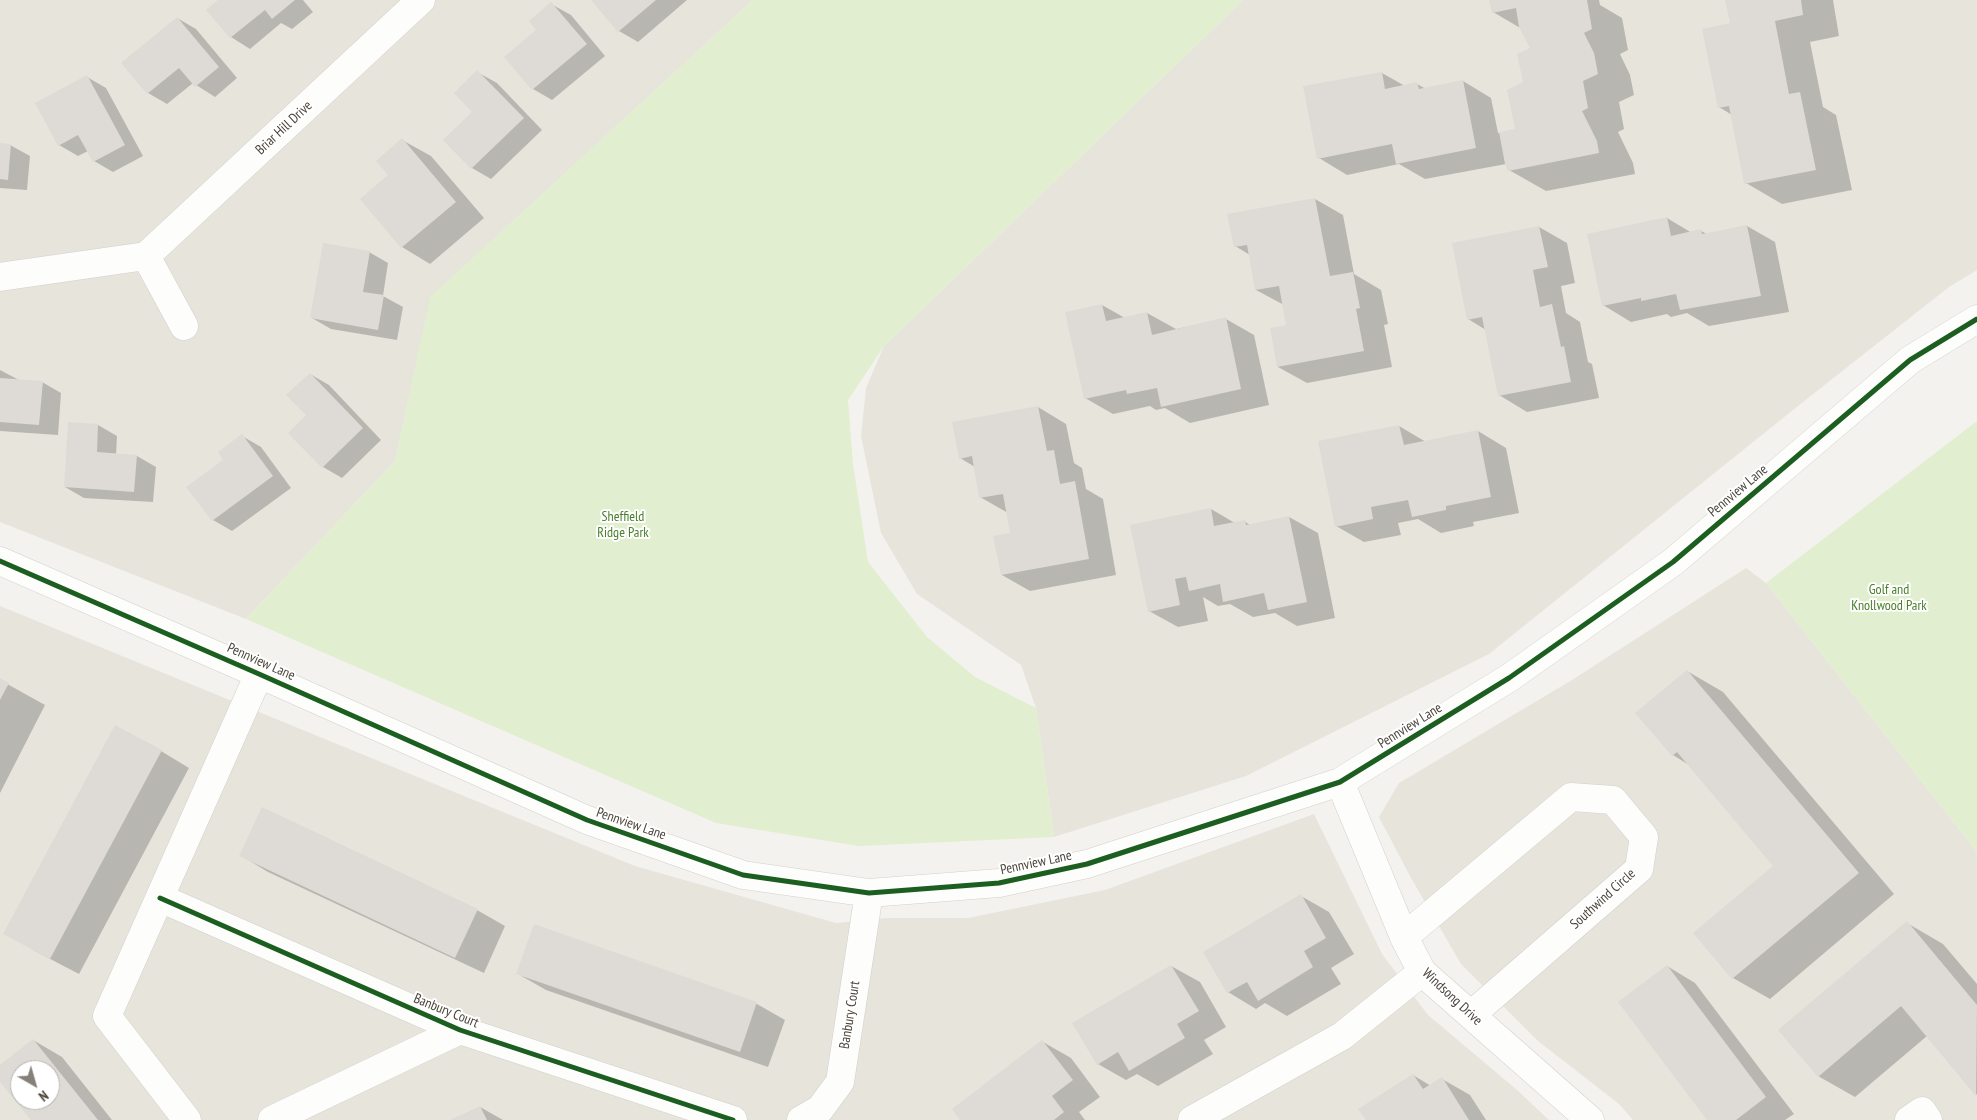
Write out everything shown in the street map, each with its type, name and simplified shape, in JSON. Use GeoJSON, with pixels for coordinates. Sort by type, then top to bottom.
{"type":"FeatureCollection","features":[{"type":"Feature","properties":{"kind":"street","name":"Briar Hill Drive"},"geometry":{"type":"LineString","coordinates":[[146,256],[421,0]]}},
{"type":"Feature","properties":{"kind":"street"},"geometry":{"type":"LineString","coordinates":[[0,277],[146,256],[184,326]]}},
{"type":"Feature","properties":{"kind":"street","name":"Pennview Lane"},"geometry":{"type":"LineString","coordinates":[[0,561],[587,820],[743,875],[869,893],[999,883],[1087,864],[1340,782],[1509,678],[1673,562],[1910,360],[1977,319]]}},
{"type":"Feature","properties":{"kind":"street"},"geometry":{"type":"LineString","coordinates":[[187,1120],[107,1016],[259,674]]}},
{"type":"Feature","properties":{"kind":"street","name":"Windsong Drive"},"geometry":{"type":"LineString","coordinates":[[1340,782],[1404,937],[1422,972],[1590,1120]]}},
{"type":"Feature","properties":{"kind":"street","name":"Southwind Circle"},"geometry":{"type":"LineString","coordinates":[[1404,937],[1571,797],[1613,800],[1644,837],[1639,869],[1471,1016]]}},
{"type":"Feature","properties":{"kind":"street","name":"Banbury Court"},"geometry":{"type":"LineString","coordinates":[[801,1120],[820,1109],[840,1082],[869,893]]}},
{"type":"Feature","properties":{"kind":"street","name":"Banbury Court"},"geometry":{"type":"LineString","coordinates":[[160,898],[460,1030],[733,1120]]}},
{"type":"Feature","properties":{"kind":"street"},"geometry":{"type":"LineString","coordinates":[[1192,1120],[1342,1036],[1422,972]]}},
{"type":"Feature","properties":{"kind":"street","name":"Banbury Court"},"geometry":{"type":"LineString","coordinates":[[272,1120],[460,1030]]}},
{"type":"Feature","properties":{"kind":"shaded area"},"geometry":{"type":"Polygon","coordinates":[[[0,0],[753,0],[431,297],[395,461],[246,619],[0,522],[0,0]]]}},
{"type":"Feature","properties":{"kind":"shaded area"},"geometry":{"type":"Polygon","coordinates":[[[1243,0],[1977,0],[1977,270],[1949,287],[1489,654],[1246,776],[1054,837],[1036,708],[1021,665],[917,594],[881,533],[861,436],[866,388],[884,346],[1243,0]]]}},
{"type":"Feature","properties":{"kind":"shaded area"},"geometry":{"type":"Polygon","coordinates":[[[1746,568],[1766,583],[1977,852],[1977,1120],[1633,1120],[1619,1104],[1538,1041],[1461,964],[1411,878],[1379,817],[1399,783],[1572,680],[1746,568]]]}},
{"type":"Feature","properties":{"kind":"shaded area"},"geometry":{"type":"Polygon","coordinates":[[[0,606],[635,866],[836,923],[888,918],[968,918],[1105,890],[1314,814],[1382,954],[1428,1015],[1516,1089],[1549,1120],[0,1120],[0,606]]]}},
{"type":"Feature","properties":{"kind":"green space","name":"Sheffield Ridge Park"},"geometry":{"type":"Polygon","coordinates":[[[753,0],[1243,0],[884,346],[848,400],[853,464],[868,562],[927,637],[975,677],[1036,708],[1054,837],[859,846],[716,823],[246,619],[395,461],[430,297],[753,0]]]}},
{"type":"Feature","properties":{"kind":"green space","name":"Golf and Knollwood Park"},"geometry":{"type":"Polygon","coordinates":[[[1977,421],[1977,852],[1766,583],[1977,421]]]}},
{"type":"Feature","properties":{"kind":"building"},"geometry":{"type":"Polygon","coordinates":[[[218,0],[295,0],[272,19],[265,10],[230,38],[206,10],[218,0]]]}},
{"type":"Feature","properties":{"kind":"building"},"geometry":{"type":"Polygon","coordinates":[[[591,0],[656,0],[618,32],[591,0]]]}},
{"type":"Feature","properties":{"kind":"building"},"geometry":{"type":"Polygon","coordinates":[[[1489,0],[1587,0],[1592,29],[1584,33],[1594,53],[1598,74],[1583,81],[1588,108],[1582,111],[1597,141],[1599,153],[1508,171],[1499,132],[1515,129],[1507,90],[1523,82],[1517,54],[1530,48],[1519,27],[1516,8],[1492,13],[1489,0]]]}},
{"type":"Feature","properties":{"kind":"building"},"geometry":{"type":"Polygon","coordinates":[[[1725,0],[1801,0],[1803,15],[1775,21],[1789,94],[1800,92],[1816,170],[1744,184],[1729,106],[1718,108],[1702,29],[1730,23],[1725,0]]]}},
{"type":"Feature","properties":{"kind":"building"},"geometry":{"type":"Polygon","coordinates":[[[551,2],[587,44],[532,90],[504,57],[536,30],[529,21],[551,2]]]}},
{"type":"Feature","properties":{"kind":"building"},"geometry":{"type":"Polygon","coordinates":[[[177,17],[219,67],[195,87],[179,68],[147,94],[121,63],[177,17]]]}},
{"type":"Feature","properties":{"kind":"building"},"geometry":{"type":"Polygon","coordinates":[[[477,70],[524,118],[471,169],[443,140],[472,112],[454,93],[477,70]]]}},
{"type":"Feature","properties":{"kind":"building"},"geometry":{"type":"Polygon","coordinates":[[[1382,72],[1385,89],[1417,82],[1419,89],[1463,80],[1476,148],[1396,164],[1392,144],[1317,159],[1303,86],[1382,72]]]}},
{"type":"Feature","properties":{"kind":"building"},"geometry":{"type":"Polygon","coordinates":[[[87,75],[125,145],[93,162],[78,135],[58,146],[35,103],[87,75]]]}},
{"type":"Feature","properties":{"kind":"building"},"geometry":{"type":"Polygon","coordinates":[[[402,138],[456,202],[401,248],[360,199],[388,175],[376,161],[402,138]]]}},
{"type":"Feature","properties":{"kind":"building"},"geometry":{"type":"Polygon","coordinates":[[[0,143],[11,144],[8,180],[0,179],[0,143]]]}},
{"type":"Feature","properties":{"kind":"building"},"geometry":{"type":"Polygon","coordinates":[[[1315,198],[1330,276],[1353,272],[1360,308],[1356,309],[1364,351],[1277,367],[1270,328],[1286,325],[1279,286],[1255,290],[1247,245],[1234,247],[1227,214],[1315,198]]]}},
{"type":"Feature","properties":{"kind":"building"},"geometry":{"type":"Polygon","coordinates":[[[1667,217],[1671,236],[1701,229],[1702,234],[1747,225],[1761,296],[1680,310],[1676,294],[1641,301],[1641,298],[1602,306],[1587,234],[1667,217]]]}},
{"type":"Feature","properties":{"kind":"building"},"geometry":{"type":"Polygon","coordinates":[[[1539,226],[1548,267],[1533,270],[1540,307],[1552,304],[1561,347],[1564,346],[1571,382],[1498,396],[1482,317],[1467,320],[1452,243],[1539,226]]]}},
{"type":"Feature","properties":{"kind":"building"},"geometry":{"type":"Polygon","coordinates":[[[323,243],[370,251],[363,292],[384,295],[378,330],[310,318],[323,243]]]}},
{"type":"Feature","properties":{"kind":"building"},"geometry":{"type":"Polygon","coordinates":[[[1102,304],[1106,321],[1147,312],[1152,335],[1226,317],[1241,389],[1161,407],[1157,388],[1127,394],[1126,390],[1084,399],[1065,312],[1102,304]]]}},
{"type":"Feature","properties":{"kind":"building"},"geometry":{"type":"Polygon","coordinates":[[[310,373],[363,428],[322,468],[288,433],[306,415],[286,395],[310,373]]]}},
{"type":"Feature","properties":{"kind":"building"},"geometry":{"type":"Polygon","coordinates":[[[0,378],[43,381],[39,425],[0,422],[0,378]]]}},
{"type":"Feature","properties":{"kind":"building"},"geometry":{"type":"Polygon","coordinates":[[[1038,406],[1047,451],[1054,450],[1060,484],[1075,481],[1089,559],[1001,575],[993,536],[1010,533],[1003,494],[979,498],[972,456],[959,459],[952,422],[1038,406]]]}},
{"type":"Feature","properties":{"kind":"building"},"geometry":{"type":"Polygon","coordinates":[[[68,422],[98,424],[97,452],[137,455],[134,492],[64,487],[68,422]]]}},
{"type":"Feature","properties":{"kind":"building"},"geometry":{"type":"Polygon","coordinates":[[[1399,425],[1404,445],[1478,430],[1491,497],[1446,506],[1446,510],[1412,517],[1408,500],[1371,507],[1373,519],[1335,527],[1318,441],[1399,425]]]}},
{"type":"Feature","properties":{"kind":"building"},"geometry":{"type":"Polygon","coordinates":[[[242,434],[273,476],[212,521],[186,487],[223,460],[218,452],[242,434]]]}},
{"type":"Feature","properties":{"kind":"building"},"geometry":{"type":"Polygon","coordinates":[[[1211,508],[1214,526],[1245,520],[1246,525],[1289,516],[1307,602],[1268,610],[1264,593],[1223,602],[1220,584],[1189,591],[1186,577],[1175,579],[1180,605],[1148,612],[1130,525],[1211,508]]]}},
{"type":"Feature","properties":{"kind":"building"},"geometry":{"type":"Polygon","coordinates":[[[1687,670],[1859,873],[1732,979],[1693,933],[1773,866],[1677,752],[1672,756],[1635,713],[1687,670]]]}},
{"type":"Feature","properties":{"kind":"building"},"geometry":{"type":"Polygon","coordinates":[[[0,678],[9,683],[0,700],[0,678]]]}},
{"type":"Feature","properties":{"kind":"building"},"geometry":{"type":"Polygon","coordinates":[[[115,725],[162,750],[50,959],[3,934],[115,725]]]}},
{"type":"Feature","properties":{"kind":"building"},"geometry":{"type":"Polygon","coordinates":[[[262,807],[478,909],[455,958],[239,856],[262,807]]]}},
{"type":"Feature","properties":{"kind":"building"},"geometry":{"type":"Polygon","coordinates":[[[1301,894],[1326,938],[1304,951],[1313,967],[1258,1001],[1247,982],[1227,993],[1203,952],[1301,894]]]}},
{"type":"Feature","properties":{"kind":"building"},"geometry":{"type":"Polygon","coordinates":[[[1907,921],[1977,1005],[1976,1096],[1901,1006],[1818,1077],[1778,1030],[1907,921]]]}},
{"type":"Feature","properties":{"kind":"building"},"geometry":{"type":"Polygon","coordinates":[[[534,924],[757,1002],[740,1052],[516,974],[534,924]]]}},
{"type":"Feature","properties":{"kind":"building"},"geometry":{"type":"Polygon","coordinates":[[[1171,965],[1199,1011],[1177,1024],[1185,1038],[1129,1071],[1118,1052],[1097,1065],[1072,1023],[1171,965]]]}},
{"type":"Feature","properties":{"kind":"building"},"geometry":{"type":"Polygon","coordinates":[[[1667,965],[1766,1097],[1736,1120],[1707,1120],[1618,1002],[1667,965]]]}},
{"type":"Feature","properties":{"kind":"building"},"geometry":{"type":"Polygon","coordinates":[[[33,1039],[50,1060],[10,1060],[10,1094],[0,1082],[0,1065],[33,1039]]]}},
{"type":"Feature","properties":{"kind":"building"},"geometry":{"type":"Polygon","coordinates":[[[1042,1040],[1073,1080],[1052,1096],[1064,1112],[1054,1120],[960,1120],[952,1109],[1042,1040]]]}},
{"type":"Feature","properties":{"kind":"building"},"geometry":{"type":"Polygon","coordinates":[[[60,1073],[98,1120],[31,1120],[23,1110],[60,1110],[60,1073]]]}},
{"type":"Feature","properties":{"kind":"building"},"geometry":{"type":"Polygon","coordinates":[[[1413,1074],[1423,1089],[1442,1077],[1469,1120],[1366,1120],[1358,1109],[1413,1074]]]}},
{"type":"Feature","properties":{"kind":"building"},"geometry":{"type":"Polygon","coordinates":[[[480,1106],[487,1120],[450,1120],[480,1106]]]}},
{"type":"Feature","properties":{"kind":"cycle path"},"geometry":{"type":"LineString","coordinates":[[0,561],[587,820],[743,875],[869,893],[999,883],[1087,864],[1340,782],[1509,678],[1673,562],[1910,360],[1977,319]]}},
{"type":"Feature","properties":{"kind":"cycle path"},"geometry":{"type":"LineString","coordinates":[[160,898],[460,1030],[733,1120]]}}]}
